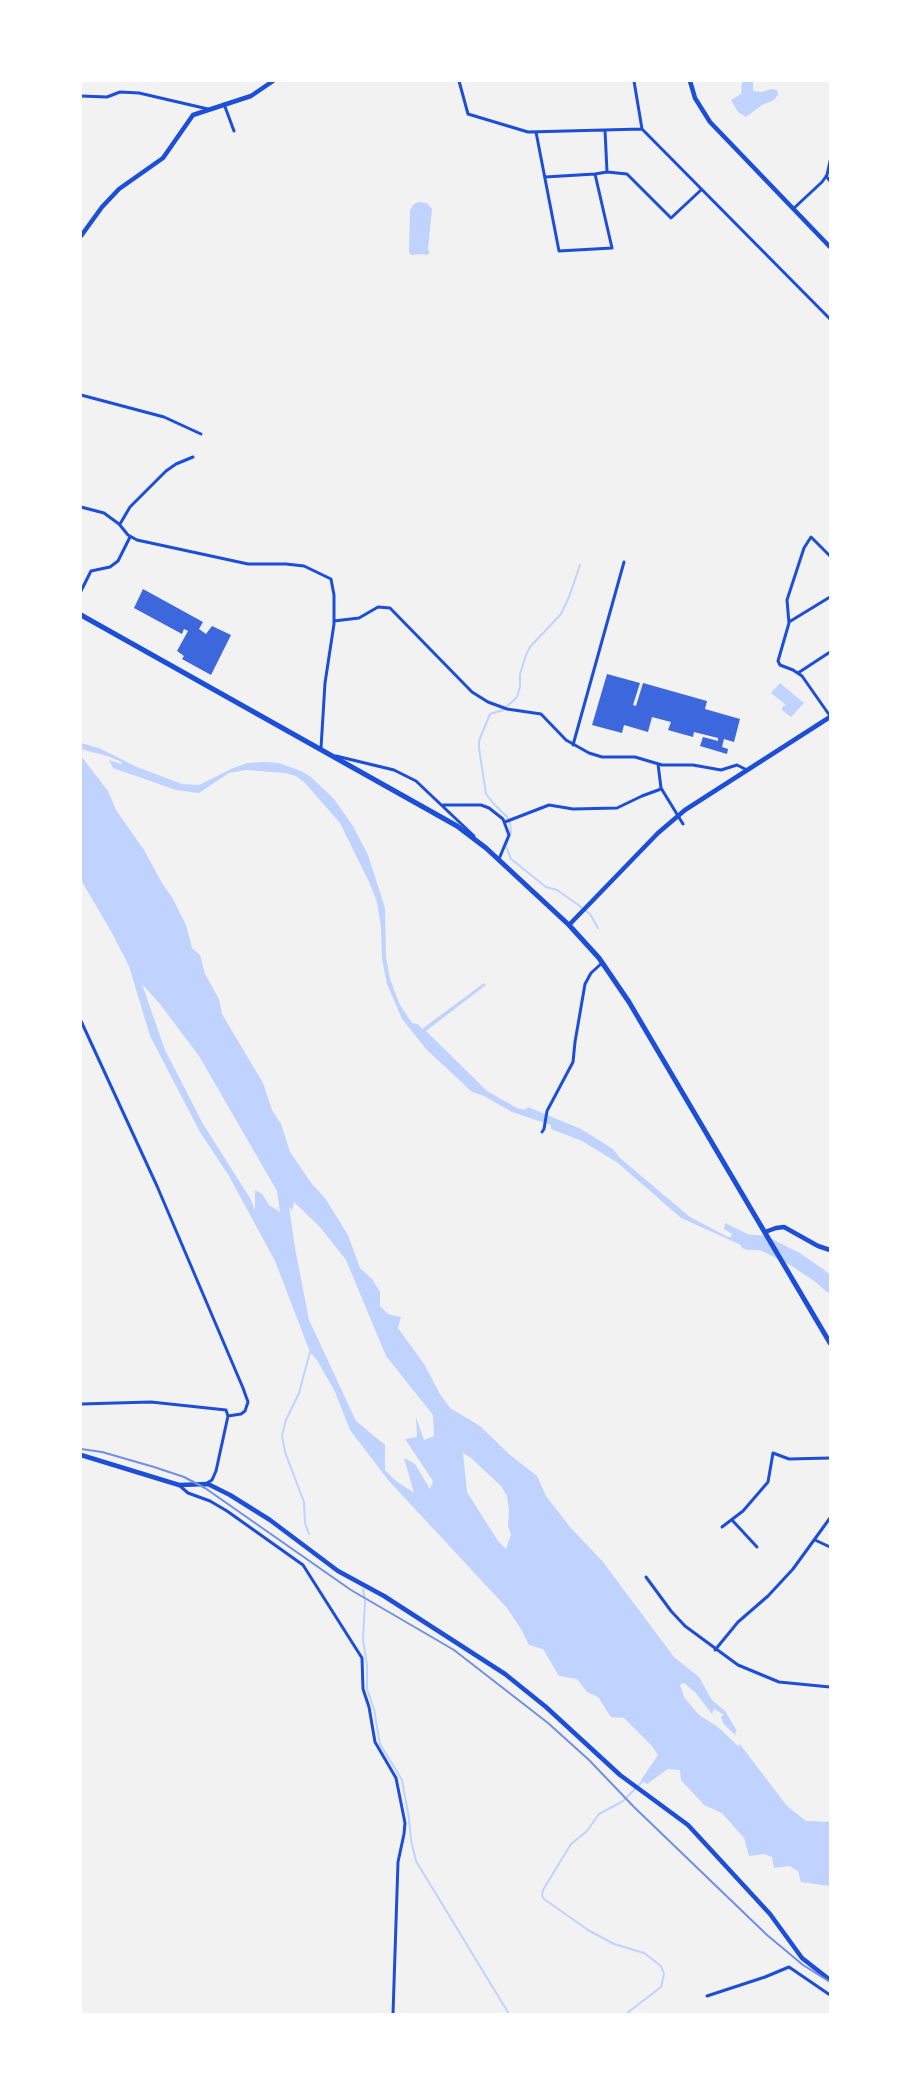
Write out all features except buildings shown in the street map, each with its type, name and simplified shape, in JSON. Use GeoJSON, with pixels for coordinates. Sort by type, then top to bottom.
{"type":"FeatureCollection","features":[{"type":"Feature","properties":{"kind":"highway"},"geometry":{"type":"LineString","coordinates":[[81,615],[442,816],[499,859],[569,925],[602,963],[633,1009],[830,1342]]}},
{"type":"Feature","properties":{"kind":"main road"},"geometry":{"type":"LineString","coordinates":[[81,236],[115,193],[163,158],[191,117],[208,109],[251,96],[273,81]]}},
{"type":"Feature","properties":{"kind":"main road"},"geometry":{"type":"LineString","coordinates":[[690,81],[695,98],[710,122],[830,247]]}},
{"type":"Feature","properties":{"kind":"main road"},"geometry":{"type":"LineString","coordinates":[[569,925],[668,824],[705,797],[830,717]]}},
{"type":"Feature","properties":{"kind":"main road"},"geometry":{"type":"LineString","coordinates":[[765,1233],[784,1227],[830,1250]]}},
{"type":"Feature","properties":{"kind":"main road"},"geometry":{"type":"LineString","coordinates":[[81,1455],[178,1485],[205,1484],[222,1490],[248,1505],[338,1571],[384,1596],[505,1674],[546,1707],[620,1775],[680,1818],[698,1834],[770,1914],[802,1958],[830,1980]]}},
{"type":"Feature","properties":{"kind":"street"},"geometry":{"type":"LineString","coordinates":[[459,81],[468,114],[528,132],[642,129]]}},
{"type":"Feature","properties":{"kind":"street"},"geometry":{"type":"LineString","coordinates":[[634,81],[642,129],[830,320]]}},
{"type":"Feature","properties":{"kind":"street"},"geometry":{"type":"LineString","coordinates":[[81,96],[110,97],[119,92],[139,93],[208,109]]}},
{"type":"Feature","properties":{"kind":"street"},"geometry":{"type":"LineString","coordinates":[[224,104],[234,130]]}},
{"type":"Feature","properties":{"kind":"street"},"geometry":{"type":"LineString","coordinates":[[605,130],[607,172]]}},
{"type":"Feature","properties":{"kind":"street"},"geometry":{"type":"LineString","coordinates":[[536,132],[559,251],[612,248],[595,174]]}},
{"type":"Feature","properties":{"kind":"street"},"geometry":{"type":"LineString","coordinates":[[794,209],[822,182],[830,161]]}},
{"type":"Feature","properties":{"kind":"street"},"geometry":{"type":"LineString","coordinates":[[544,177],[607,172],[627,174],[671,218],[701,190]]}},
{"type":"Feature","properties":{"kind":"street"},"geometry":{"type":"LineString","coordinates":[[826,176],[830,181]]}},
{"type":"Feature","properties":{"kind":"street"},"geometry":{"type":"LineString","coordinates":[[81,395],[165,417],[201,434]]}},
{"type":"Feature","properties":{"kind":"street"},"geometry":{"type":"LineString","coordinates":[[120,524],[130,507],[166,471],[193,457]]}},
{"type":"Feature","properties":{"kind":"street"},"geometry":{"type":"LineString","coordinates":[[81,507],[99,511],[120,524],[130,537],[141,541],[248,564],[286,564],[311,568],[332,580],[334,621],[325,680],[321,748]]}},
{"type":"Feature","properties":{"kind":"street"},"geometry":{"type":"LineString","coordinates":[[81,591],[91,571],[115,564],[130,537]]}},
{"type":"Feature","properties":{"kind":"street"},"geometry":{"type":"LineString","coordinates":[[830,556],[811,537],[805,545],[787,600],[789,622],[778,661],[780,665],[798,673],[830,717]]}},
{"type":"Feature","properties":{"kind":"street"},"geometry":{"type":"LineString","coordinates":[[573,745],[624,562]]}},
{"type":"Feature","properties":{"kind":"street"},"geometry":{"type":"LineString","coordinates":[[789,622],[830,597]]}},
{"type":"Feature","properties":{"kind":"street"},"geometry":{"type":"LineString","coordinates":[[334,621],[359,618],[378,607],[390,608],[472,692],[507,709],[541,714],[573,745],[602,757],[630,757],[658,764],[721,770],[735,765],[747,770]]}},
{"type":"Feature","properties":{"kind":"street"},"geometry":{"type":"LineString","coordinates":[[798,673],[830,652]]}},
{"type":"Feature","properties":{"kind":"street"},"geometry":{"type":"LineString","coordinates":[[332,755],[400,772],[421,784],[486,848]]}},
{"type":"Feature","properties":{"kind":"street"},"geometry":{"type":"LineString","coordinates":[[658,764],[662,789],[682,824]]}},
{"type":"Feature","properties":{"kind":"street"},"geometry":{"type":"LineString","coordinates":[[505,822],[549,805],[573,809],[617,808],[662,789]]}},
{"type":"Feature","properties":{"kind":"street"},"geometry":{"type":"LineString","coordinates":[[443,805],[481,804],[491,809],[505,822],[509,835],[499,859]]}},
{"type":"Feature","properties":{"kind":"street"},"geometry":{"type":"LineString","coordinates":[[543,1131],[546,1113],[573,1062],[585,984],[591,973],[602,963]]}},
{"type":"Feature","properties":{"kind":"street"},"geometry":{"type":"LineString","coordinates":[[81,1021],[157,1186],[243,1388],[248,1402],[245,1411],[228,1416]]}},
{"type":"Feature","properties":{"kind":"street"},"geometry":{"type":"LineString","coordinates":[[81,1404],[157,1402],[224,1409],[228,1412],[228,1416],[216,1471],[212,1480],[205,1484]]}},
{"type":"Feature","properties":{"kind":"street"},"geometry":{"type":"LineString","coordinates":[[722,1527],[749,1505],[769,1480],[773,1453],[789,1459],[830,1458]]}},
{"type":"Feature","properties":{"kind":"street"},"geometry":{"type":"LineString","coordinates":[[178,1485],[188,1493],[210,1500],[303,1565],[362,1658],[363,1689],[369,1707],[375,1742],[396,1778],[405,1822],[398,1862],[393,2014]]}},
{"type":"Feature","properties":{"kind":"street"},"geometry":{"type":"LineString","coordinates":[[715,1650],[738,1622],[784,1579],[830,1518]]}},
{"type":"Feature","properties":{"kind":"street"},"geometry":{"type":"LineString","coordinates":[[732,1520],[757,1547]]}},
{"type":"Feature","properties":{"kind":"street"},"geometry":{"type":"LineString","coordinates":[[815,1540],[830,1547]]}},
{"type":"Feature","properties":{"kind":"street"},"geometry":{"type":"LineString","coordinates":[[646,1577],[678,1619],[715,1650],[738,1665],[771,1680],[787,1684],[830,1687]]}},
{"type":"Feature","properties":{"kind":"street"},"geometry":{"type":"LineString","coordinates":[[707,1996],[789,1967],[830,1995]]}},
{"type":"Feature","properties":{"kind":"water"},"geometry":{"type":"Polygon","coordinates":[[[742,81],[753,81],[753,91],[762,92],[771,89],[777,90],[778,95],[774,100],[762,105],[746,117],[738,112],[731,100],[741,94],[742,81]]]}},
{"type":"Feature","properties":{"kind":"water"},"geometry":{"type":"Polygon","coordinates":[[[427,203],[432,209],[428,249],[430,253],[411,255],[409,252],[410,210],[414,204],[427,203]]]}},
{"type":"Feature","properties":{"kind":"water"},"geometry":{"type":"Polygon","coordinates":[[[780,683],[804,703],[791,717],[782,710],[782,707],[786,705],[771,693],[780,683]]]}},
{"type":"Feature","properties":{"kind":"water"},"geometry":{"type":"Polygon","coordinates":[[[81,743],[99,748],[137,767],[182,784],[199,785],[247,763],[265,762],[279,763],[311,777],[334,799],[353,826],[368,855],[385,908],[386,957],[390,979],[400,1005],[412,1023],[418,1024],[422,1029],[484,983],[486,985],[426,1031],[487,1091],[517,1108],[525,1110],[528,1107],[581,1129],[613,1149],[620,1158],[690,1217],[728,1237],[732,1234],[724,1229],[725,1223],[752,1236],[762,1238],[772,1255],[760,1249],[741,1245],[681,1218],[618,1163],[582,1141],[551,1129],[551,1125],[512,1112],[472,1092],[427,1050],[402,1019],[387,984],[382,959],[381,927],[377,902],[369,882],[340,823],[296,776],[246,770],[229,773],[199,793],[176,790],[113,768],[109,760],[121,764],[122,762],[81,749],[81,743]]]}},
{"type":"Feature","properties":{"kind":"water"},"geometry":{"type":"Polygon","coordinates":[[[81,756],[108,791],[116,810],[144,850],[173,899],[186,925],[192,948],[200,955],[205,974],[219,999],[222,1014],[263,1083],[272,1110],[281,1124],[290,1152],[312,1184],[325,1198],[348,1235],[360,1268],[372,1279],[380,1292],[380,1306],[388,1314],[401,1317],[398,1328],[424,1364],[450,1408],[480,1426],[510,1455],[537,1476],[546,1496],[570,1527],[603,1562],[674,1657],[699,1677],[712,1700],[725,1711],[737,1731],[736,1736],[723,1723],[721,1717],[724,1715],[714,1709],[712,1714],[695,1692],[684,1683],[680,1685],[684,1697],[699,1715],[718,1727],[739,1747],[739,1743],[787,1806],[806,1821],[830,1822],[830,1886],[801,1882],[798,1871],[789,1866],[774,1868],[772,1857],[764,1854],[749,1856],[744,1838],[722,1813],[704,1805],[681,1780],[680,1770],[668,1769],[647,1784],[641,1780],[658,1755],[652,1746],[624,1718],[611,1717],[598,1697],[587,1692],[577,1679],[559,1676],[543,1649],[529,1645],[507,1608],[388,1480],[350,1430],[335,1392],[310,1352],[275,1261],[229,1176],[200,1132],[150,1036],[129,966],[81,880],[81,756]],[[142,984],[165,1050],[203,1124],[250,1198],[255,1210],[255,1190],[262,1194],[269,1205],[280,1212],[277,1191],[199,1056],[142,984]],[[294,1202],[292,1211],[289,1206],[309,1320],[356,1421],[385,1445],[385,1470],[396,1481],[414,1493],[404,1458],[415,1464],[430,1489],[433,1481],[405,1439],[417,1437],[416,1417],[424,1440],[434,1436],[433,1415],[386,1356],[346,1260],[320,1227],[294,1202]],[[463,1453],[467,1492],[498,1541],[506,1549],[511,1534],[508,1526],[507,1496],[501,1486],[463,1453]]]}},
{"type":"Feature","properties":{"kind":"water"},"geometry":{"type":"Polygon","coordinates":[[[787,1250],[797,1254],[830,1280],[830,1289],[822,1281],[796,1266],[787,1250]]]}},
{"type":"Feature","properties":{"kind":"waterway"},"geometry":{"type":"LineString","coordinates":[[580,565],[561,614],[530,647],[526,655],[520,674],[517,697],[503,710],[490,714],[479,741],[479,748],[486,794],[510,823],[511,833],[506,846],[511,859],[546,887],[557,890],[590,914],[598,928]]}},
{"type":"Feature","properties":{"kind":"waterway"},"geometry":{"type":"LineString","coordinates":[[747,1242],[763,1243],[795,1259],[830,1285]]}},
{"type":"Feature","properties":{"kind":"waterway"},"geometry":{"type":"LineString","coordinates":[[309,1534],[305,1523],[304,1502],[285,1452],[282,1435],[286,1420],[299,1393],[310,1352]]}},
{"type":"Feature","properties":{"kind":"waterway"},"geometry":{"type":"LineString","coordinates":[[363,1589],[365,1601],[363,1640],[367,1665],[367,1689],[374,1709],[380,1744],[402,1780],[416,1861],[509,2014]]}},
{"type":"Feature","properties":{"kind":"waterway"},"geometry":{"type":"LineString","coordinates":[[626,2014],[661,1987],[664,1974],[661,1966],[644,1953],[614,1944],[588,1930],[544,1899],[542,1895],[571,1844],[587,1831],[599,1814],[623,1801],[643,1781]]}},
{"type":"Feature","properties":{"kind":"railway"},"geometry":{"type":"LineString","coordinates":[[81,1449],[102,1452],[154,1467],[184,1477],[205,1488],[351,1590],[454,1650],[548,1723],[589,1760],[634,1807],[767,1935],[803,1965],[830,1982]]}}]}
